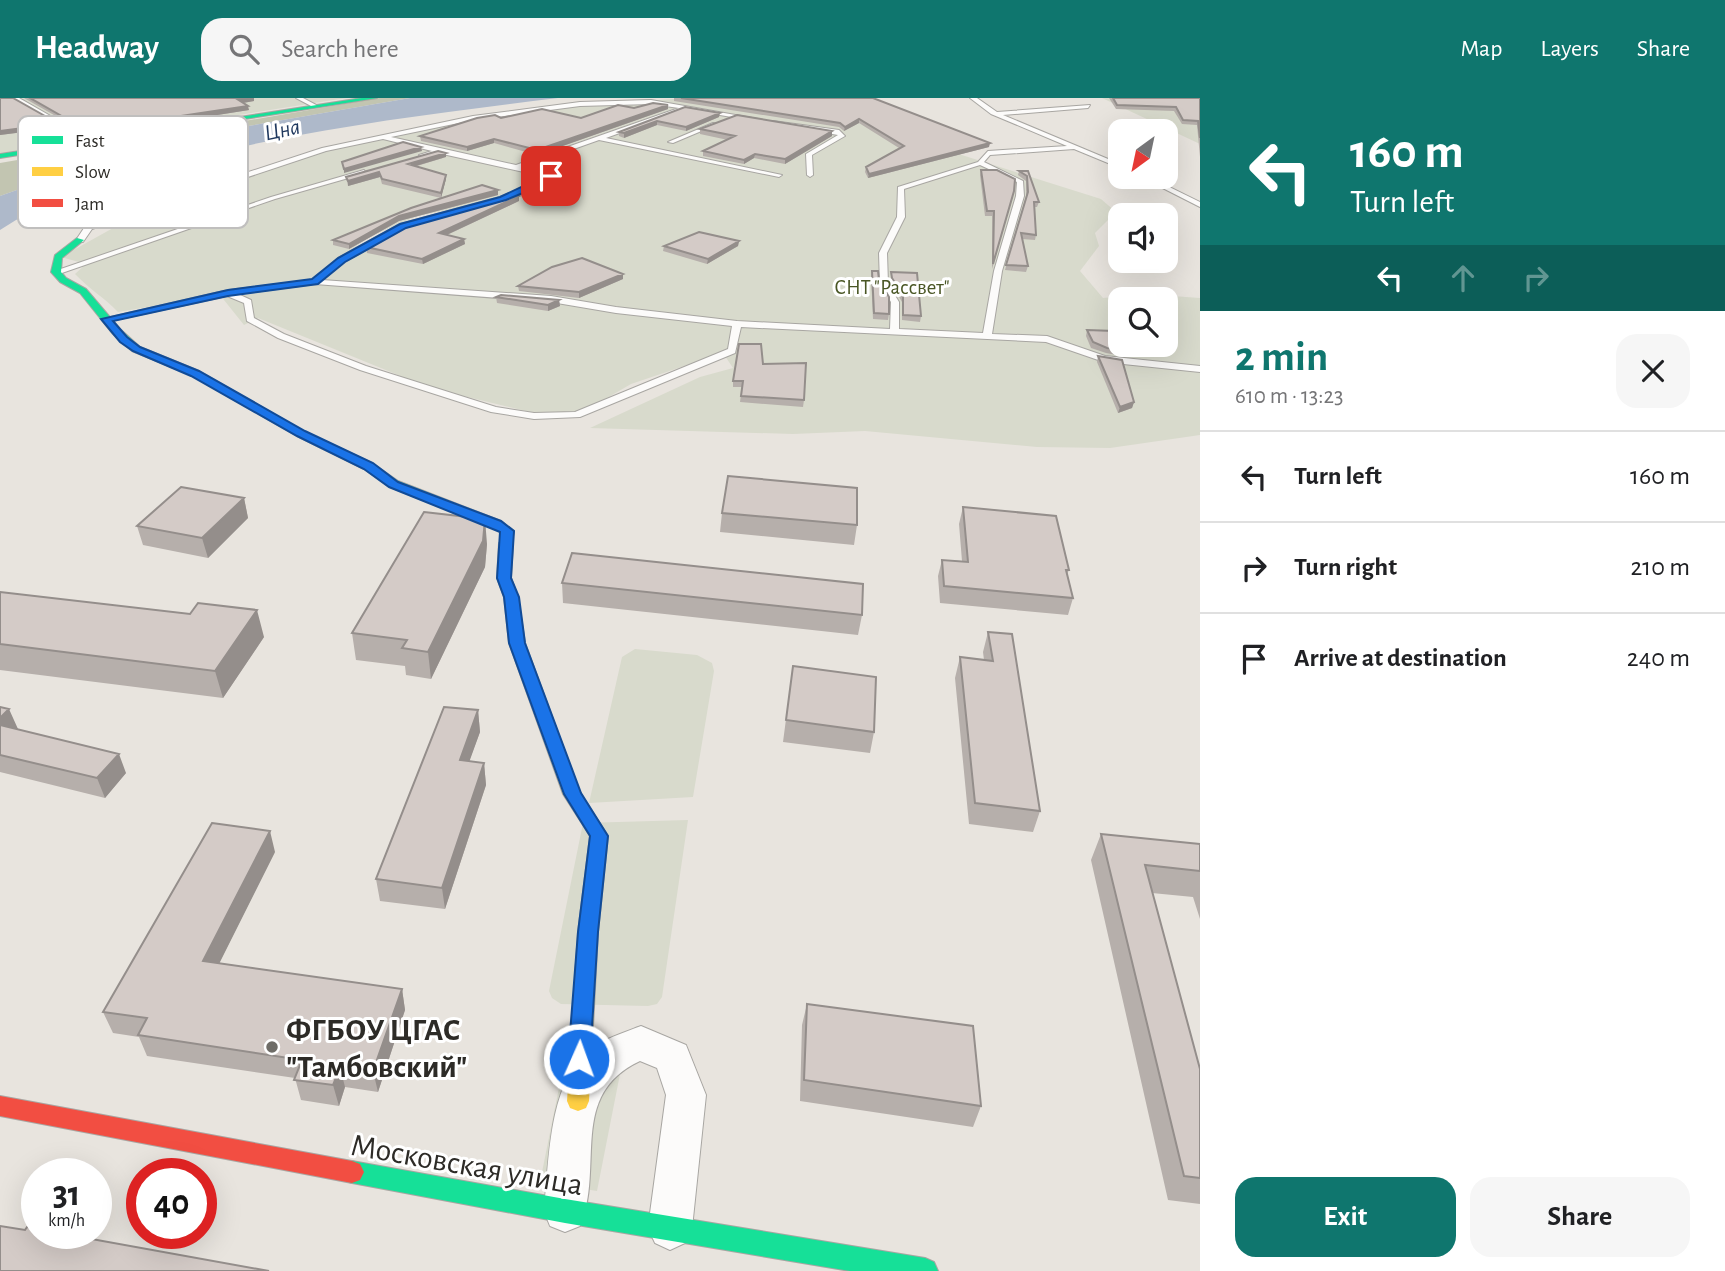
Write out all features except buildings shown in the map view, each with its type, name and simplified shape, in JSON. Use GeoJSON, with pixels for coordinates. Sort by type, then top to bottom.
{"type":"FeatureCollection","features":[{"type":"Feature","properties":{"kind":"street"},"geometry":{"type":"LineString","coordinates":[[248,117],[374,98]]}},
{"type":"Feature","properties":{"kind":"street"},"geometry":{"type":"LineString","coordinates":[[0,156],[18,153]]}},
{"type":"Feature","properties":{"kind":"street"},"geometry":{"type":"LineString","coordinates":[[80,240],[58,257],[56,272],[63,280],[83,291],[123,340],[136,349],[195,373],[301,434],[368,466],[394,484],[496,524],[507,531],[504,578],[512,597],[517,643],[572,794],[599,836],[587,944],[578,1101],[565,1211]]}},
{"type":"Feature","properties":{"kind":"street"},"geometry":{"type":"LineString","coordinates":[[578,1101],[596,1068],[620,1051],[641,1043],[672,1057],[686,1095],[670,1228]]}},
{"type":"Feature","properties":{"kind":"street","name":"Московская улица"},"geometry":{"type":"LineString","coordinates":[[0,1106],[565,1211],[925,1271]]}},
{"type":"Feature","properties":{"kind":"lane"},"geometry":{"type":"LineString","coordinates":[[15,98],[47,116]]}},
{"type":"Feature","properties":{"kind":"lane"},"geometry":{"type":"LineString","coordinates":[[299,98],[315,106]]}},
{"type":"Feature","properties":{"kind":"lane"},"geometry":{"type":"LineString","coordinates":[[248,173],[324,149],[473,118],[566,106],[679,98]]}},
{"type":"Feature","properties":{"kind":"lane"},"geometry":{"type":"LineString","coordinates":[[973,98],[995,114],[1108,162]]}},
{"type":"Feature","properties":{"kind":"lane"},"geometry":{"type":"LineString","coordinates":[[651,102],[839,132],[842,136],[809,155],[810,175]]}},
{"type":"Feature","properties":{"kind":"lane"},"geometry":{"type":"LineString","coordinates":[[995,114],[1088,106]]}},
{"type":"Feature","properties":{"kind":"lane"},"geometry":{"type":"LineString","coordinates":[[516,167],[686,108]]}},
{"type":"Feature","properties":{"kind":"lane"},"geometry":{"type":"LineString","coordinates":[[671,142],[736,116]]}},
{"type":"Feature","properties":{"kind":"lane"},"geometry":{"type":"LineString","coordinates":[[315,282],[341,260],[403,226],[503,199],[552,177],[380,136]]}},
{"type":"Feature","properties":{"kind":"lane"},"geometry":{"type":"LineString","coordinates":[[597,138],[779,175]]}},
{"type":"Feature","properties":{"kind":"lane"},"geometry":{"type":"LineString","coordinates":[[894,331],[895,302],[884,284],[883,253],[901,217],[900,188],[980,163],[988,153],[1072,148]]}},
{"type":"Feature","properties":{"kind":"lane"},"geometry":{"type":"LineString","coordinates":[[413,158],[438,151]]}},
{"type":"Feature","properties":{"kind":"lane"},"geometry":{"type":"LineString","coordinates":[[980,163],[1020,181],[1020,196],[998,271],[987,335]]}},
{"type":"Feature","properties":{"kind":"lane"},"geometry":{"type":"LineString","coordinates":[[248,207],[374,169]]}},
{"type":"Feature","properties":{"kind":"lane"},"geometry":{"type":"LineString","coordinates":[[1168,189],[1200,205]]}},
{"type":"Feature","properties":{"kind":"lane"},"geometry":{"type":"LineString","coordinates":[[80,240],[88,228]]}},
{"type":"Feature","properties":{"kind":"lane"},"geometry":{"type":"LineString","coordinates":[[56,272],[185,228]]}},
{"type":"Feature","properties":{"kind":"lane"},"geometry":{"type":"LineString","coordinates":[[106,319],[228,293],[315,282],[551,299],[616,310],[737,324],[1047,339],[1104,359],[1200,369]]}},
{"type":"Feature","properties":{"kind":"lane"},"geometry":{"type":"LineString","coordinates":[[228,293],[248,302],[250,320],[281,336],[363,368],[495,411],[550,417],[569,416],[586,411],[732,351],[737,324]]}},
{"type":"Feature","properties":{"kind":"green space"},"geometry":{"type":"Polygon","coordinates":[[[0,98],[346,98],[233,116],[18,116],[18,150],[0,153],[0,98]]]}},
{"type":"Feature","properties":{"kind":"green space"},"geometry":{"type":"Polygon","coordinates":[[[379,98],[410,98],[248,126],[248,120],[379,98]]]}},
{"type":"Feature","properties":{"kind":"green space","name":"СНТ \"Рассвет\""},"geometry":{"type":"Polygon","coordinates":[[[689,98],[824,98],[889,132],[1101,199],[1108,205],[1108,220],[1095,233],[1099,246],[1080,271],[1103,298],[1108,298],[1108,357],[1178,357],[1178,296],[1200,298],[1200,435],[1110,448],[1037,447],[865,431],[793,434],[590,428],[700,377],[733,368],[723,353],[631,384],[595,405],[575,412],[534,413],[430,388],[258,318],[244,325],[220,295],[118,312],[75,274],[86,264],[61,257],[113,228],[248,228],[248,175],[341,147],[484,116],[566,106],[689,98]],[[546,178],[484,203],[417,216],[367,238],[314,278],[325,277],[367,248],[556,181],[546,178]]]}},
{"type":"Feature","properties":{"kind":"green space"},"geometry":{"type":"Polygon","coordinates":[[[1102,98],[1200,98],[1200,144],[1178,134],[1178,119],[1147,119],[1102,98]]]}},
{"type":"Feature","properties":{"kind":"green space"},"geometry":{"type":"Polygon","coordinates":[[[18,160],[18,190],[0,196],[0,163],[18,160]]]}},
{"type":"Feature","properties":{"kind":"green space"},"geometry":{"type":"Polygon","coordinates":[[[635,649],[697,655],[712,663],[714,671],[693,797],[589,803],[622,657],[635,649]]]}},
{"type":"Feature","properties":{"kind":"green space"},"geometry":{"type":"Polygon","coordinates":[[[688,820],[662,997],[657,1004],[561,1004],[552,998],[549,991],[583,823],[688,820]]]}},
{"type":"Feature","properties":{"kind":"green space"},"geometry":{"type":"Polygon","coordinates":[[[564,1063],[620,1074],[597,1191],[540,1182],[564,1063]]]}},
{"type":"Feature","properties":{"kind":"water","name":"Цна"},"geometry":{"type":"Polygon","coordinates":[[[410,98],[558,98],[374,122],[248,146],[248,126],[410,98]]]}},
{"type":"Feature","properties":{"kind":"water"},"geometry":{"type":"Polygon","coordinates":[[[18,190],[18,219],[0,230],[0,196],[18,190]]]}},
{"type":"Feature","properties":{"kind":"traffic: fast"},"geometry":{"type":"LineString","coordinates":[[248,118],[374,98]]}},
{"type":"Feature","properties":{"kind":"traffic: fast"},"geometry":{"type":"LineString","coordinates":[[0,156],[18,153]]}},
{"type":"Feature","properties":{"kind":"traffic: fast"},"geometry":{"type":"LineString","coordinates":[[80,240],[58,257],[56,272],[63,280],[83,291],[116,331],[136,349],[195,373],[301,434],[368,466],[394,484],[496,524],[507,531],[506,543]]}},
{"type":"Feature","properties":{"kind":"traffic: fast"},"geometry":{"type":"LineString","coordinates":[[352,1172],[565,1211],[925,1271]]}},
{"type":"Feature","properties":{"kind":"traffic: slow"},"geometry":{"type":"LineString","coordinates":[[506,543],[504,578],[511,597],[517,643],[572,794],[599,836],[588,932],[578,1101]]}},
{"type":"Feature","properties":{"kind":"traffic: jam"},"geometry":{"type":"LineString","coordinates":[[0,1106],[352,1172]]}},
{"type":"Feature","properties":{"kind":"place","name":"ФГБОУ ЦГАС \"Тамбовский\""},"geometry":{"type":"Point","coordinates":[272,1047]}},
{"type":"Feature","properties":{"kind":"route"},"geometry":{"type":"LineString","coordinates":[[551,176],[503,199],[403,226],[341,260],[315,282],[228,293],[106,319],[123,340],[136,349],[195,373],[301,434],[368,466],[394,484],[434,502],[496,524],[507,531],[504,578],[512,597],[517,643],[572,794],[599,836],[588,932],[579,1059]]}}]}
